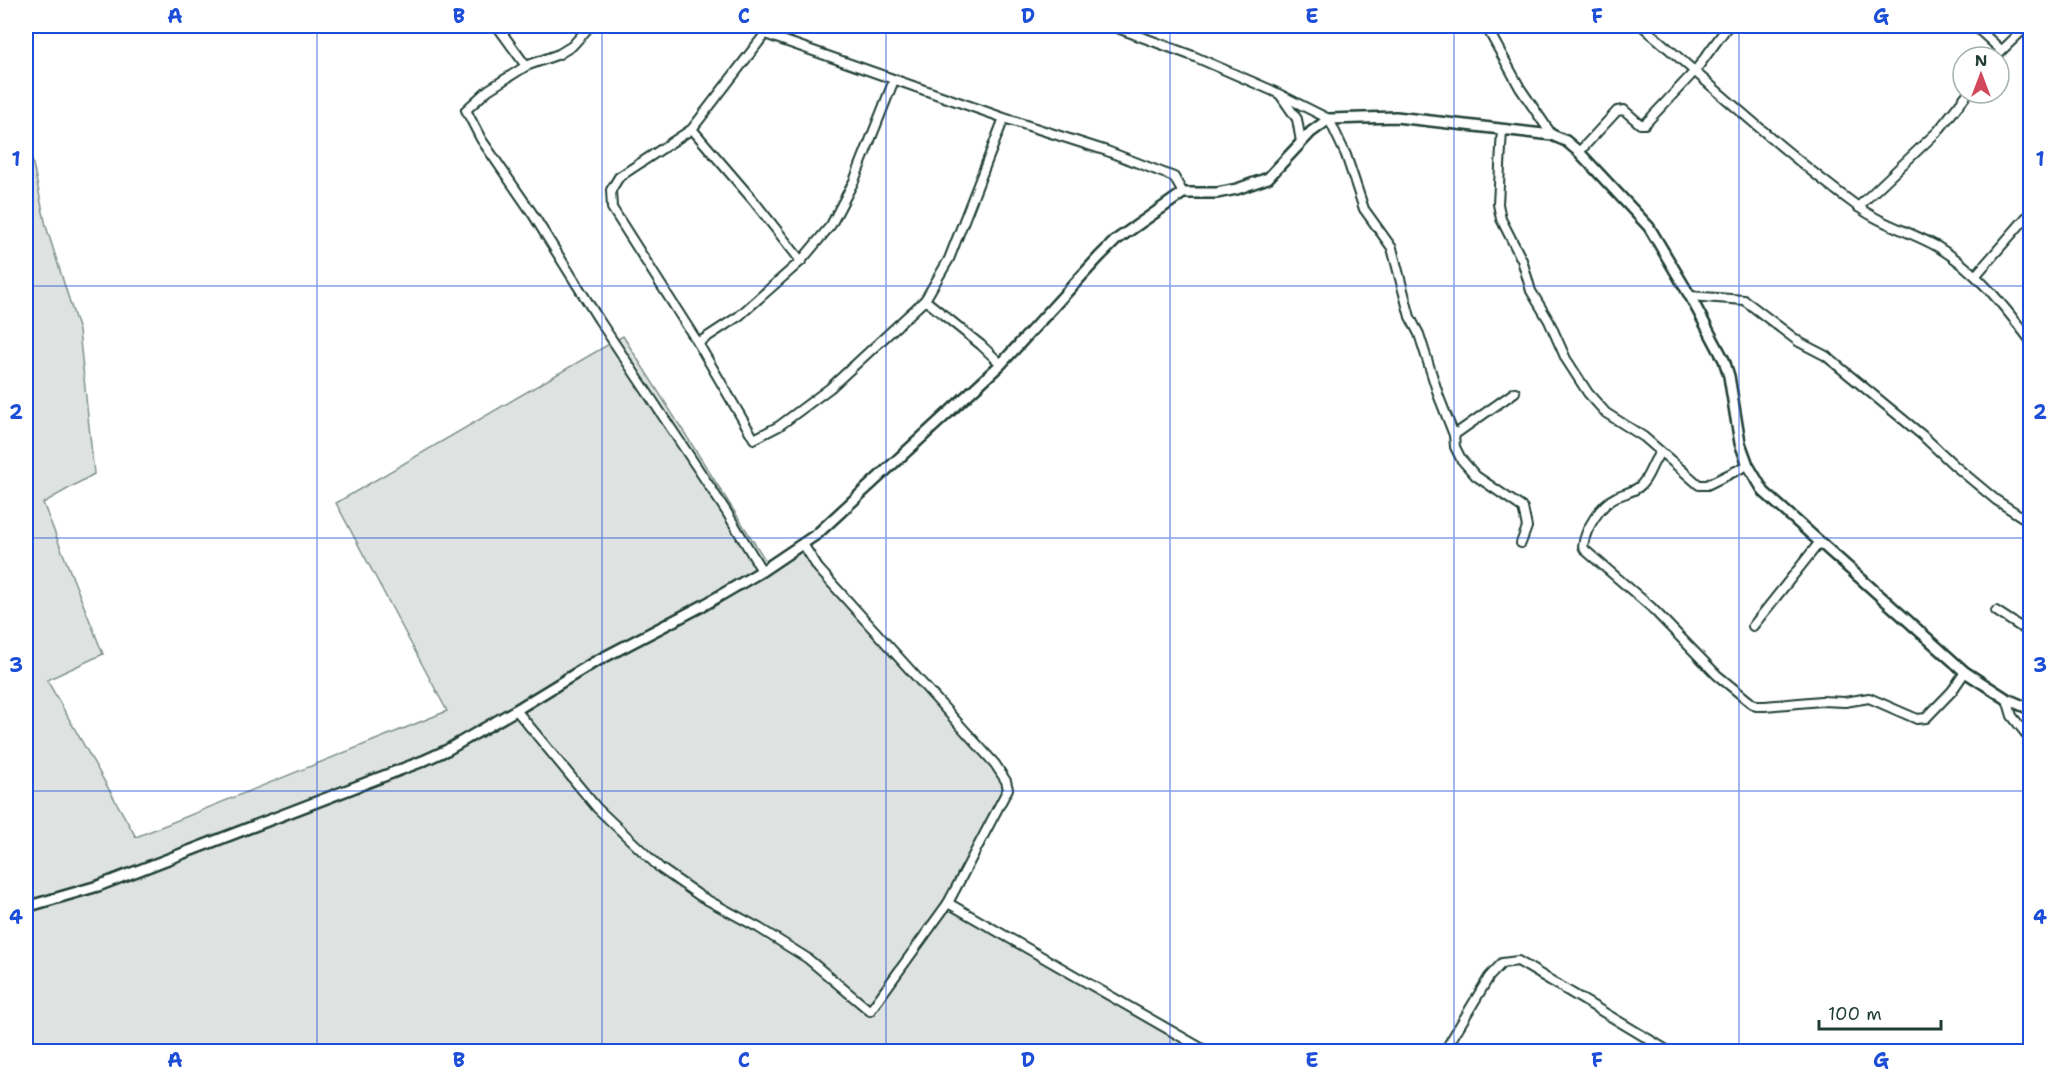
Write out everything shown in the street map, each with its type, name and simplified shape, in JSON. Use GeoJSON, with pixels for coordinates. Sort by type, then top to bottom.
{"type":"FeatureCollection","features":[{"type":"Feature","properties":{"kind":"street"},"geometry":{"type":"LineString","coordinates":[[497,26],[526,66]]}},
{"type":"Feature","properties":{"kind":"street"},"geometry":{"type":"LineString","coordinates":[[590,26],[572,46],[559,54],[526,66],[488,90],[466,110],[480,139],[532,213],[662,417],[726,511],[762,571]]}},
{"type":"Feature","properties":{"kind":"street"},"geometry":{"type":"LineString","coordinates":[[757,26],[765,34],[1004,118],[1107,151],[1174,177],[1183,193]]}},
{"type":"Feature","properties":{"kind":"street"},"geometry":{"type":"LineString","coordinates":[[1112,26],[1193,56],[1329,119],[1396,117],[1552,135],[1566,141],[1580,152],[1648,227],[1690,296],[1724,360],[1729,376],[1740,443],[1748,465],[1764,492],[1965,672],[2007,699],[2031,709]]}},
{"type":"Feature","properties":{"kind":"street"},"geometry":{"type":"LineString","coordinates":[[1486,26],[1520,88],[1552,135]]}},
{"type":"Feature","properties":{"kind":"street"},"geometry":{"type":"LineString","coordinates":[[1642,26],[1783,149],[1858,207],[1876,219],[1937,247],[1976,275],[2031,340]]}},
{"type":"Feature","properties":{"kind":"street"},"geometry":{"type":"LineString","coordinates":[[1580,152],[1617,111],[1624,110],[1640,124],[1646,124],[1695,71],[1728,26]]}},
{"type":"Feature","properties":{"kind":"street"},"geometry":{"type":"LineString","coordinates":[[1975,26],[1996,45]]}},
{"type":"Feature","properties":{"kind":"street"},"geometry":{"type":"LineString","coordinates":[[2006,45],[2027,26]]}},
{"type":"Feature","properties":{"kind":"street"},"geometry":{"type":"LineString","coordinates":[[765,34],[692,129],[619,177],[611,190],[612,208],[698,343],[754,439],[779,426],[831,388],[925,300],[949,259],[1004,118]]}},
{"type":"Feature","properties":{"kind":"street"},"geometry":{"type":"LineString","coordinates":[[698,343],[739,315],[801,261],[831,225],[858,171],[894,80]]}},
{"type":"Feature","properties":{"kind":"street"},"geometry":{"type":"LineString","coordinates":[[1280,95],[1297,119],[1301,142]]}},
{"type":"Feature","properties":{"kind":"street"},"geometry":{"type":"LineString","coordinates":[[1858,207],[1938,131],[1959,105]]}},
{"type":"Feature","properties":{"kind":"street"},"geometry":{"type":"LineString","coordinates":[[26,907],[98,886],[423,761],[447,750],[593,663],[704,605],[762,571],[817,534],[1000,364],[1116,240],[1183,193],[1217,193],[1253,185],[1268,178],[1311,132],[1329,119]]}},
{"type":"Feature","properties":{"kind":"street"},"geometry":{"type":"LineString","coordinates":[[1329,119],[1346,155],[1364,209],[1392,248],[1410,317],[1419,334],[1454,435],[1455,447],[1461,459],[1476,476],[1523,508],[1527,527],[1521,543]]}},
{"type":"Feature","properties":{"kind":"street"},"geometry":{"type":"LineString","coordinates":[[692,129],[753,200],[801,261]]}},
{"type":"Feature","properties":{"kind":"street"},"geometry":{"type":"LineString","coordinates":[[1503,129],[1498,210],[1522,260],[1531,291],[1549,321],[1566,360],[1588,393],[1606,413],[1644,437],[1699,485],[1707,485],[1748,465]]}},
{"type":"Feature","properties":{"kind":"street"},"geometry":{"type":"LineString","coordinates":[[1976,275],[2031,213]]}},
{"type":"Feature","properties":{"kind":"street"},"geometry":{"type":"LineString","coordinates":[[1690,296],[1744,300],[1799,342],[1826,356],[1996,500],[2031,522]]}},
{"type":"Feature","properties":{"kind":"street"},"geometry":{"type":"LineString","coordinates":[[925,300],[981,345],[1000,364]]}},
{"type":"Feature","properties":{"kind":"street"},"geometry":{"type":"LineString","coordinates":[[1454,435],[1515,392]]}},
{"type":"Feature","properties":{"kind":"street"},"geometry":{"type":"LineString","coordinates":[[1660,453],[1641,486],[1615,497],[1604,505],[1597,514],[1583,546],[1651,606],[1717,675],[1750,702],[1756,706],[1765,706],[1821,701],[1845,702],[1869,698],[1877,699],[1917,719],[1926,718],[1952,691],[1965,672]]}},
{"type":"Feature","properties":{"kind":"street"},"geometry":{"type":"LineString","coordinates":[[1754,626],[1819,543]]}},
{"type":"Feature","properties":{"kind":"street"},"geometry":{"type":"LineString","coordinates":[[516,710],[597,808],[660,868],[700,896],[759,928],[807,958],[870,1011],[948,903],[1008,789],[1006,781],[995,764],[819,568],[803,544]]}},
{"type":"Feature","properties":{"kind":"street"},"geometry":{"type":"LineString","coordinates":[[1996,611],[2031,633]]}},
{"type":"Feature","properties":{"kind":"street"},"geometry":{"type":"LineString","coordinates":[[2007,699],[2012,716],[2031,739]]}},
{"type":"Feature","properties":{"kind":"street"},"geometry":{"type":"LineString","coordinates":[[948,903],[1208,1052]]}},
{"type":"Feature","properties":{"kind":"street"},"geometry":{"type":"LineString","coordinates":[[1444,1052],[1489,977],[1502,963],[1518,961],[1670,1052]]}},
{"type":"Feature","properties":{"kind":"shaded area"},"geometry":{"type":"Polygon","coordinates":[[[26,131],[46,226],[79,331],[94,474],[43,503],[103,654],[47,680],[136,837],[447,711],[336,503],[623,336],[769,566],[803,544],[819,568],[995,764],[1008,789],[949,903],[1208,1051],[26,1051],[26,131]]]}}]}
